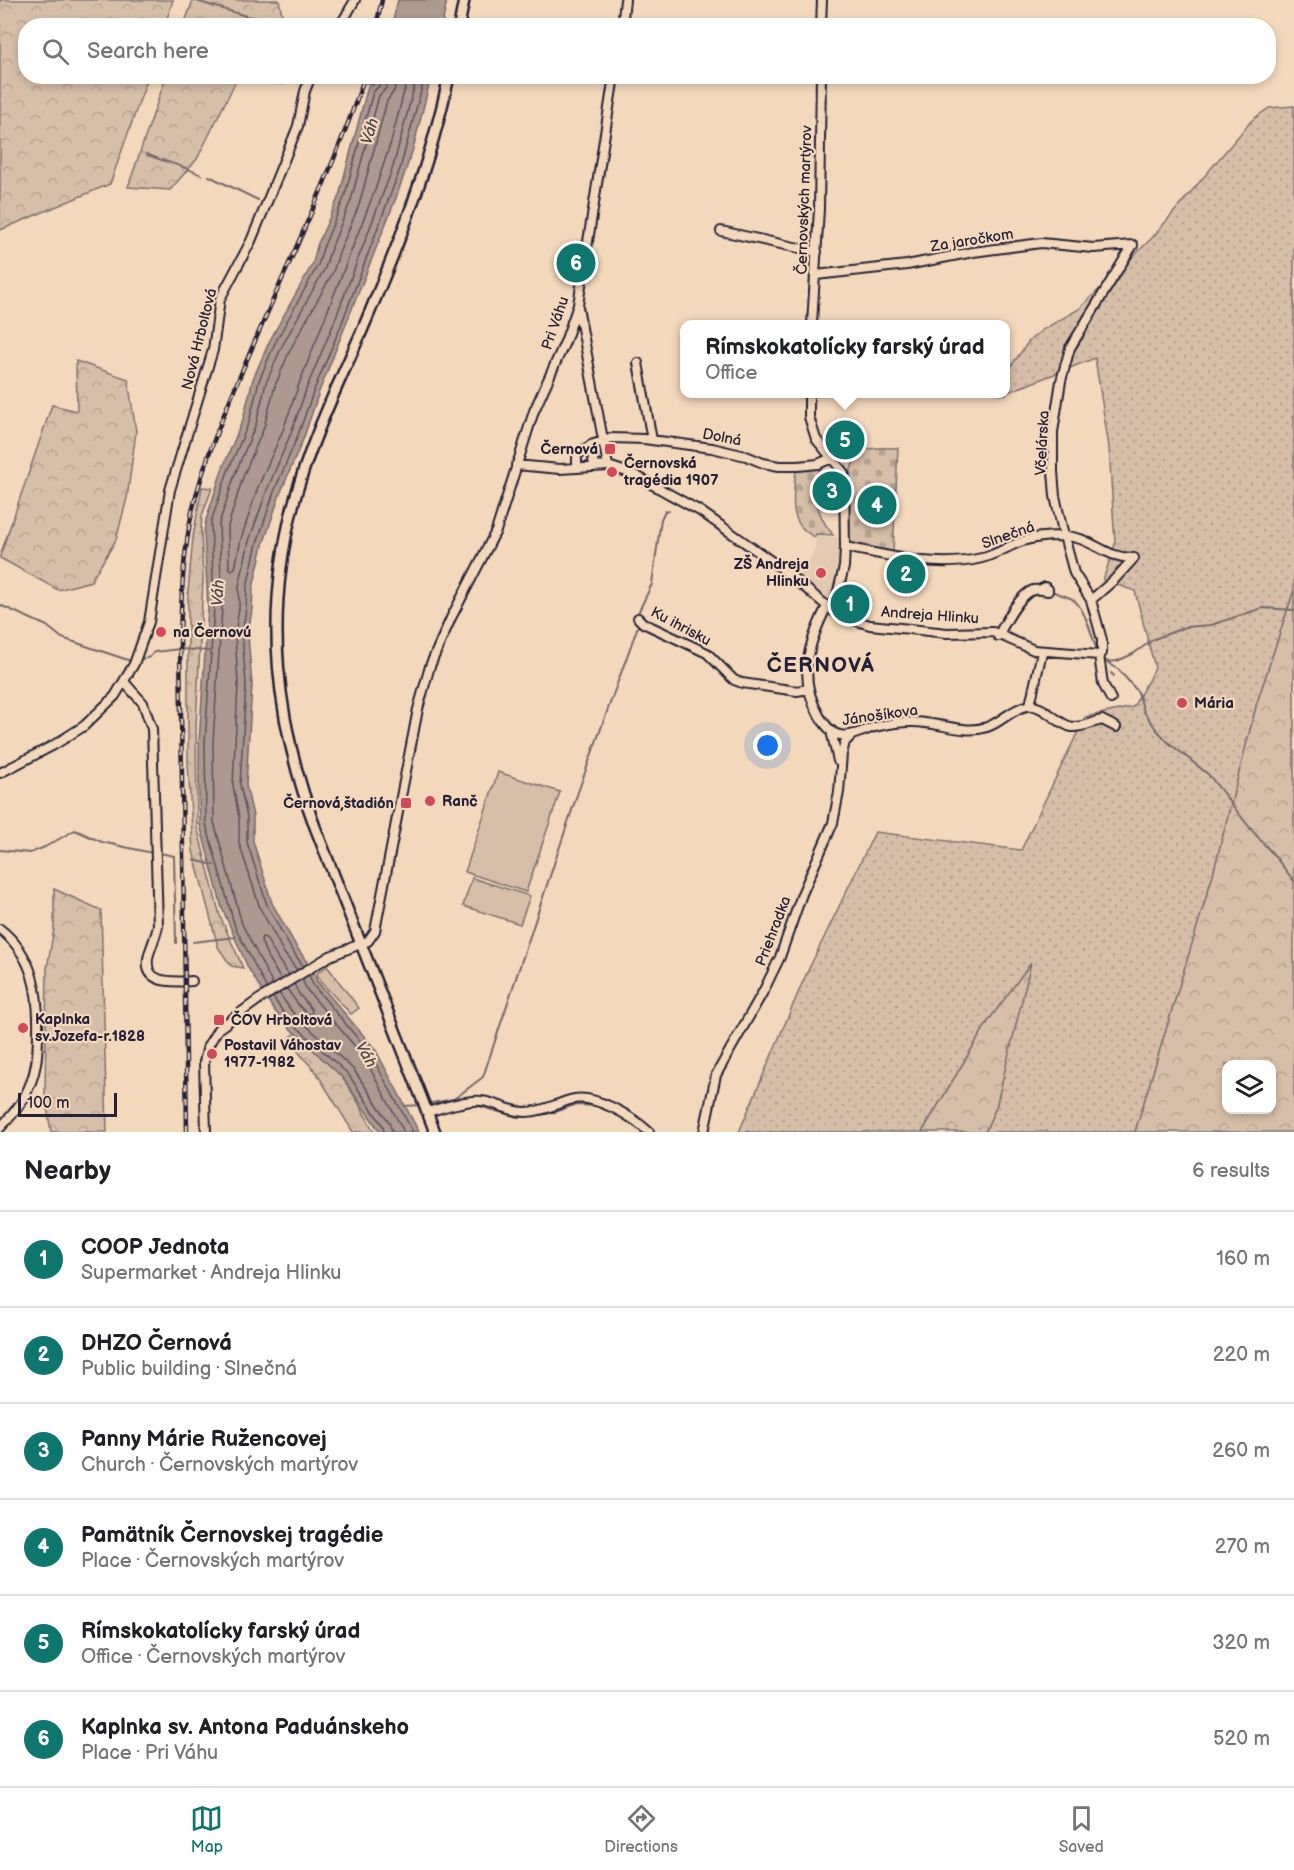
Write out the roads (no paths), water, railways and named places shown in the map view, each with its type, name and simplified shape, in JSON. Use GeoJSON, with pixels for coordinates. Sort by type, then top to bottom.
{"type":"FeatureCollection","features":[{"type":"Feature","properties":{"kind":"main road"},"geometry":{"type":"LineString","coordinates":[[461,18],[464,0]]}},
{"type":"Feature","properties":{"kind":"main road"},"geometry":{"type":"LineString","coordinates":[[435,1132],[315,826],[292,760],[278,671],[276,635],[277,594],[282,556],[299,486],[333,397],[414,206],[439,124],[447,84]]}},
{"type":"Feature","properties":{"kind":"street"},"geometry":{"type":"LineString","coordinates":[[345,18],[355,0]]}},
{"type":"Feature","properties":{"kind":"street"},"geometry":{"type":"LineString","coordinates":[[623,18],[625,0]]}},
{"type":"Feature","properties":{"kind":"street"},"geometry":{"type":"LineString","coordinates":[[822,0],[822,18]]}},
{"type":"Feature","properties":{"kind":"street","name":"Nová Hrboltová"},"geometry":{"type":"LineString","coordinates":[[0,773],[54,746],[84,726],[105,707],[125,683],[136,660],[149,622],[170,490],[213,350],[220,300],[262,216],[298,126],[308,84]]}},
{"type":"Feature","properties":{"kind":"street","name":"Pri Váhu"},"geometry":{"type":"LineString","coordinates":[[361,944],[368,941],[375,931],[418,709],[430,666],[451,618],[496,531],[534,411],[565,342],[578,305],[613,84]]}},
{"type":"Feature","properties":{"kind":"street","name":"Černovských martýrov"},"geometry":{"type":"LineString","coordinates":[[812,320],[817,252],[821,84]]}},
{"type":"Feature","properties":{"kind":"street"},"geometry":{"type":"LineString","coordinates":[[721,231],[817,252]]}},
{"type":"Feature","properties":{"kind":"street","name":"Za jaročkom"},"geometry":{"type":"LineString","coordinates":[[816,275],[900,266],[973,252],[1041,243],[1093,248],[1133,245]]}},
{"type":"Feature","properties":{"kind":"street","name":"Včelárska"},"geometry":{"type":"LineString","coordinates":[[1111,699],[1103,684],[1102,640],[1091,600],[1074,573],[1055,496],[1053,432],[1070,348],[1133,245]]}},
{"type":"Feature","properties":{"kind":"street"},"geometry":{"type":"LineString","coordinates":[[578,305],[609,466]]}},
{"type":"Feature","properties":{"kind":"street"},"geometry":{"type":"LineString","coordinates":[[638,363],[652,440]]}},
{"type":"Feature","properties":{"kind":"street"},"geometry":{"type":"LineString","coordinates":[[809,398],[810,425],[816,440],[844,473],[844,567],[830,608]]}},
{"type":"Feature","properties":{"kind":"street","name":"Dolná"},"geometry":{"type":"LineString","coordinates":[[591,445],[612,438],[652,440],[712,448],[779,466],[818,464],[832,458]]}},
{"type":"Feature","properties":{"kind":"street"},"geometry":{"type":"LineString","coordinates":[[577,468],[577,455],[591,445],[594,466]]}},
{"type":"Feature","properties":{"kind":"street","name":"Andreja Hlinku"},"geometry":{"type":"LineString","coordinates":[[516,465],[560,470],[609,466],[642,478],[700,511],[781,568],[830,608],[847,618],[870,625],[947,633],[996,634]]}},
{"type":"Feature","properties":{"kind":"street","name":"Slnečná"},"geometry":{"type":"LineString","coordinates":[[845,547],[916,560],[965,561],[985,558],[1021,542],[1039,537],[1064,536],[1080,538],[1121,558],[1134,558],[1091,600]]}},
{"type":"Feature","properties":{"kind":"street"},"geometry":{"type":"LineString","coordinates":[[1041,589],[1033,590],[1026,596],[1015,607],[996,634],[1042,652],[1101,654]]}},
{"type":"Feature","properties":{"kind":"street","name":"Jánošíkova"},"geometry":{"type":"LineString","coordinates":[[830,608],[819,623],[809,649],[807,668],[808,689],[812,703],[831,731],[840,735],[852,735],[873,728],[911,722],[929,722],[973,729],[988,727],[1014,710],[1030,705]]}},
{"type":"Feature","properties":{"kind":"street","name":"Ku ihrisku"},"geometry":{"type":"LineString","coordinates":[[638,618],[643,623],[707,653],[734,680],[797,691],[808,689]]}},
{"type":"Feature","properties":{"kind":"street"},"geometry":{"type":"LineString","coordinates":[[1042,652],[1030,705],[1040,708],[1071,727],[1102,720],[1116,728]]}},
{"type":"Feature","properties":{"kind":"street"},"geometry":{"type":"LineString","coordinates":[[125,683],[143,703],[152,729],[158,926],[148,956],[148,968],[156,978],[164,981],[192,981]]}},
{"type":"Feature","properties":{"kind":"street"},"geometry":{"type":"LineString","coordinates":[[831,731],[840,772]]}},
{"type":"Feature","properties":{"kind":"street","name":"Priehradka"},"geometry":{"type":"LineString","coordinates":[[704,1132],[716,1075],[780,957],[802,894],[833,822],[839,792],[843,748],[852,735]]}},
{"type":"Feature","properties":{"kind":"street"},"geometry":{"type":"LineString","coordinates":[[0,928],[12,940],[30,966],[39,1010],[34,1074],[24,1098],[0,1128]]}},
{"type":"Feature","properties":{"kind":"street"},"geometry":{"type":"LineString","coordinates":[[206,1132],[204,1062],[208,1046],[223,1024],[312,966],[361,944]]}},
{"type":"Feature","properties":{"kind":"street"},"geometry":{"type":"LineString","coordinates":[[425,1106],[481,1101],[510,1111],[534,1112],[549,1109],[572,1099],[582,1098],[625,1114],[650,1132]]}},
{"type":"Feature","properties":{"kind":"water"},"geometry":{"type":"Polygon","coordinates":[[[398,0],[447,0],[443,18],[394,18],[398,0]]]}},
{"type":"Feature","properties":{"kind":"water","name":"Váh"},"geometry":{"type":"Polygon","coordinates":[[[371,84],[429,84],[413,149],[396,198],[319,392],[263,545],[253,588],[248,635],[252,685],[246,785],[253,816],[253,841],[272,903],[296,946],[314,972],[317,981],[375,1049],[419,1132],[380,1132],[343,1078],[283,1022],[272,1007],[248,968],[222,908],[200,825],[199,742],[208,608],[204,532],[206,520],[222,470],[243,419],[253,379],[270,340],[313,263],[317,246],[339,196],[368,86],[371,84]]]}},
{"type":"Feature","properties":{"kind":"waterway"},"geometry":{"type":"LineString","coordinates":[[193,0],[258,18]]}},
{"type":"Feature","properties":{"kind":"waterway"},"geometry":{"type":"LineString","coordinates":[[146,154],[201,175]]}},
{"type":"Feature","properties":{"kind":"waterway"},"geometry":{"type":"LineString","coordinates":[[209,176],[258,200]]}},
{"type":"Feature","properties":{"kind":"waterway"},"geometry":{"type":"LineString","coordinates":[[454,1099],[483,1077],[578,792],[638,626],[638,613],[652,584],[661,519],[665,511],[669,511]]}},
{"type":"Feature","properties":{"kind":"waterway"},"geometry":{"type":"LineString","coordinates":[[1054,592],[1076,602],[1087,621],[1096,648]]}},
{"type":"Feature","properties":{"kind":"waterway"},"geometry":{"type":"LineString","coordinates":[[0,605],[47,626],[62,638],[131,661]]}},
{"type":"Feature","properties":{"kind":"waterway"},"geometry":{"type":"LineString","coordinates":[[1104,659],[1107,662],[1117,661],[1133,654],[1154,639],[1186,627],[1211,625],[1263,608],[1294,610]]}},
{"type":"Feature","properties":{"kind":"waterway"},"geometry":{"type":"LineString","coordinates":[[137,660],[150,657],[154,652],[180,649],[209,651]]}},
{"type":"Feature","properties":{"kind":"waterway"},"geometry":{"type":"LineString","coordinates":[[1107,662],[1118,669],[1138,692],[1144,712],[1156,729],[1169,743],[1209,775],[1294,881]]}},
{"type":"Feature","properties":{"kind":"waterway"},"geometry":{"type":"LineString","coordinates":[[1111,673],[1114,676]]}},
{"type":"Feature","properties":{"kind":"waterway"},"geometry":{"type":"LineString","coordinates":[[0,850],[30,853],[75,830],[102,842],[152,853]]}},
{"type":"Feature","properties":{"kind":"waterway"},"geometry":{"type":"LineString","coordinates":[[160,853],[174,856]]}},
{"type":"Feature","properties":{"kind":"waterway"},"geometry":{"type":"LineString","coordinates":[[174,856],[176,943]]}},
{"type":"Feature","properties":{"kind":"waterway"},"geometry":{"type":"LineString","coordinates":[[194,860],[214,865]]}},
{"type":"Feature","properties":{"kind":"waterway"},"geometry":{"type":"LineString","coordinates":[[193,942],[235,937]]}},
{"type":"Feature","properties":{"kind":"waterway"},"geometry":{"type":"LineString","coordinates":[[426,1104],[465,1097],[473,1098]]}},
{"type":"Feature","properties":{"kind":"waterway"},"geometry":{"type":"LineString","coordinates":[[405,1106],[421,1105]]}},
{"type":"Feature","properties":{"kind":"waterway"},"geometry":{"type":"LineString","coordinates":[[479,1106],[517,1117],[552,1113],[574,1105],[597,1106],[618,1115],[639,1129]]}},
{"type":"Feature","properties":{"kind":"railway"},"geometry":{"type":"LineString","coordinates":[[378,18],[382,0]]}},
{"type":"Feature","properties":{"kind":"railway"},"geometry":{"type":"LineString","coordinates":[[187,1132],[180,643],[186,544],[204,468],[220,425],[327,177],[362,84]]}},
{"type":"Feature","properties":{"kind":"place","name":"Kaplnka sv. Antona Paduánskeho"},"geometry":{"type":"Point","coordinates":[576,263]}},
{"type":"Feature","properties":{"kind":"place","name":"Rímskokatolícky farský úrad"},"geometry":{"type":"Point","coordinates":[845,440]}},
{"type":"Feature","properties":{"kind":"place","name":"Černová"},"geometry":{"type":"Point","coordinates":[610,449]}},
{"type":"Feature","properties":{"kind":"place","name":"Černovská tragédia 1907"},"geometry":{"type":"Point","coordinates":[612,472]}},
{"type":"Feature","properties":{"kind":"place","name":"Panny Márie Ružencovej"},"geometry":{"type":"Point","coordinates":[832,491]}},
{"type":"Feature","properties":{"kind":"place","name":"Pamätník Černovskej tragédie"},"geometry":{"type":"Point","coordinates":[877,505]}},
{"type":"Feature","properties":{"kind":"place","name":"ZŠ Andreja Hlinku"},"geometry":{"type":"Point","coordinates":[821,573]}},
{"type":"Feature","properties":{"kind":"place","name":"DHZO Černová"},"geometry":{"type":"Point","coordinates":[906,574]}},
{"type":"Feature","properties":{"kind":"place","name":"COOP Jednota"},"geometry":{"type":"Point","coordinates":[850,604]}},
{"type":"Feature","properties":{"kind":"place","name":"na Černovú"},"geometry":{"type":"Point","coordinates":[161,632]}},
{"type":"Feature","properties":{"kind":"place","name":"Mária"},"geometry":{"type":"Point","coordinates":[1182,703]}},
{"type":"Feature","properties":{"kind":"place","name":"Ranč"},"geometry":{"type":"Point","coordinates":[430,801]}},
{"type":"Feature","properties":{"kind":"place","name":"Černová,štadión"},"geometry":{"type":"Point","coordinates":[406,803]}},
{"type":"Feature","properties":{"kind":"place","name":"ČOV Hrboltová"},"geometry":{"type":"Point","coordinates":[219,1020]}},
{"type":"Feature","properties":{"kind":"place","name":"Kaplnka sv.Jozefa-r.1828"},"geometry":{"type":"Point","coordinates":[23,1028]}},
{"type":"Feature","properties":{"kind":"place","name":"Postavil Váhostav 1977-1982"},"geometry":{"type":"Point","coordinates":[212,1054]}},
{"type":"Feature","properties":{"kind":"district","name":"ČERNOVÁ"},"geometry":{"type":"Point","coordinates":[821,665]}}]}
